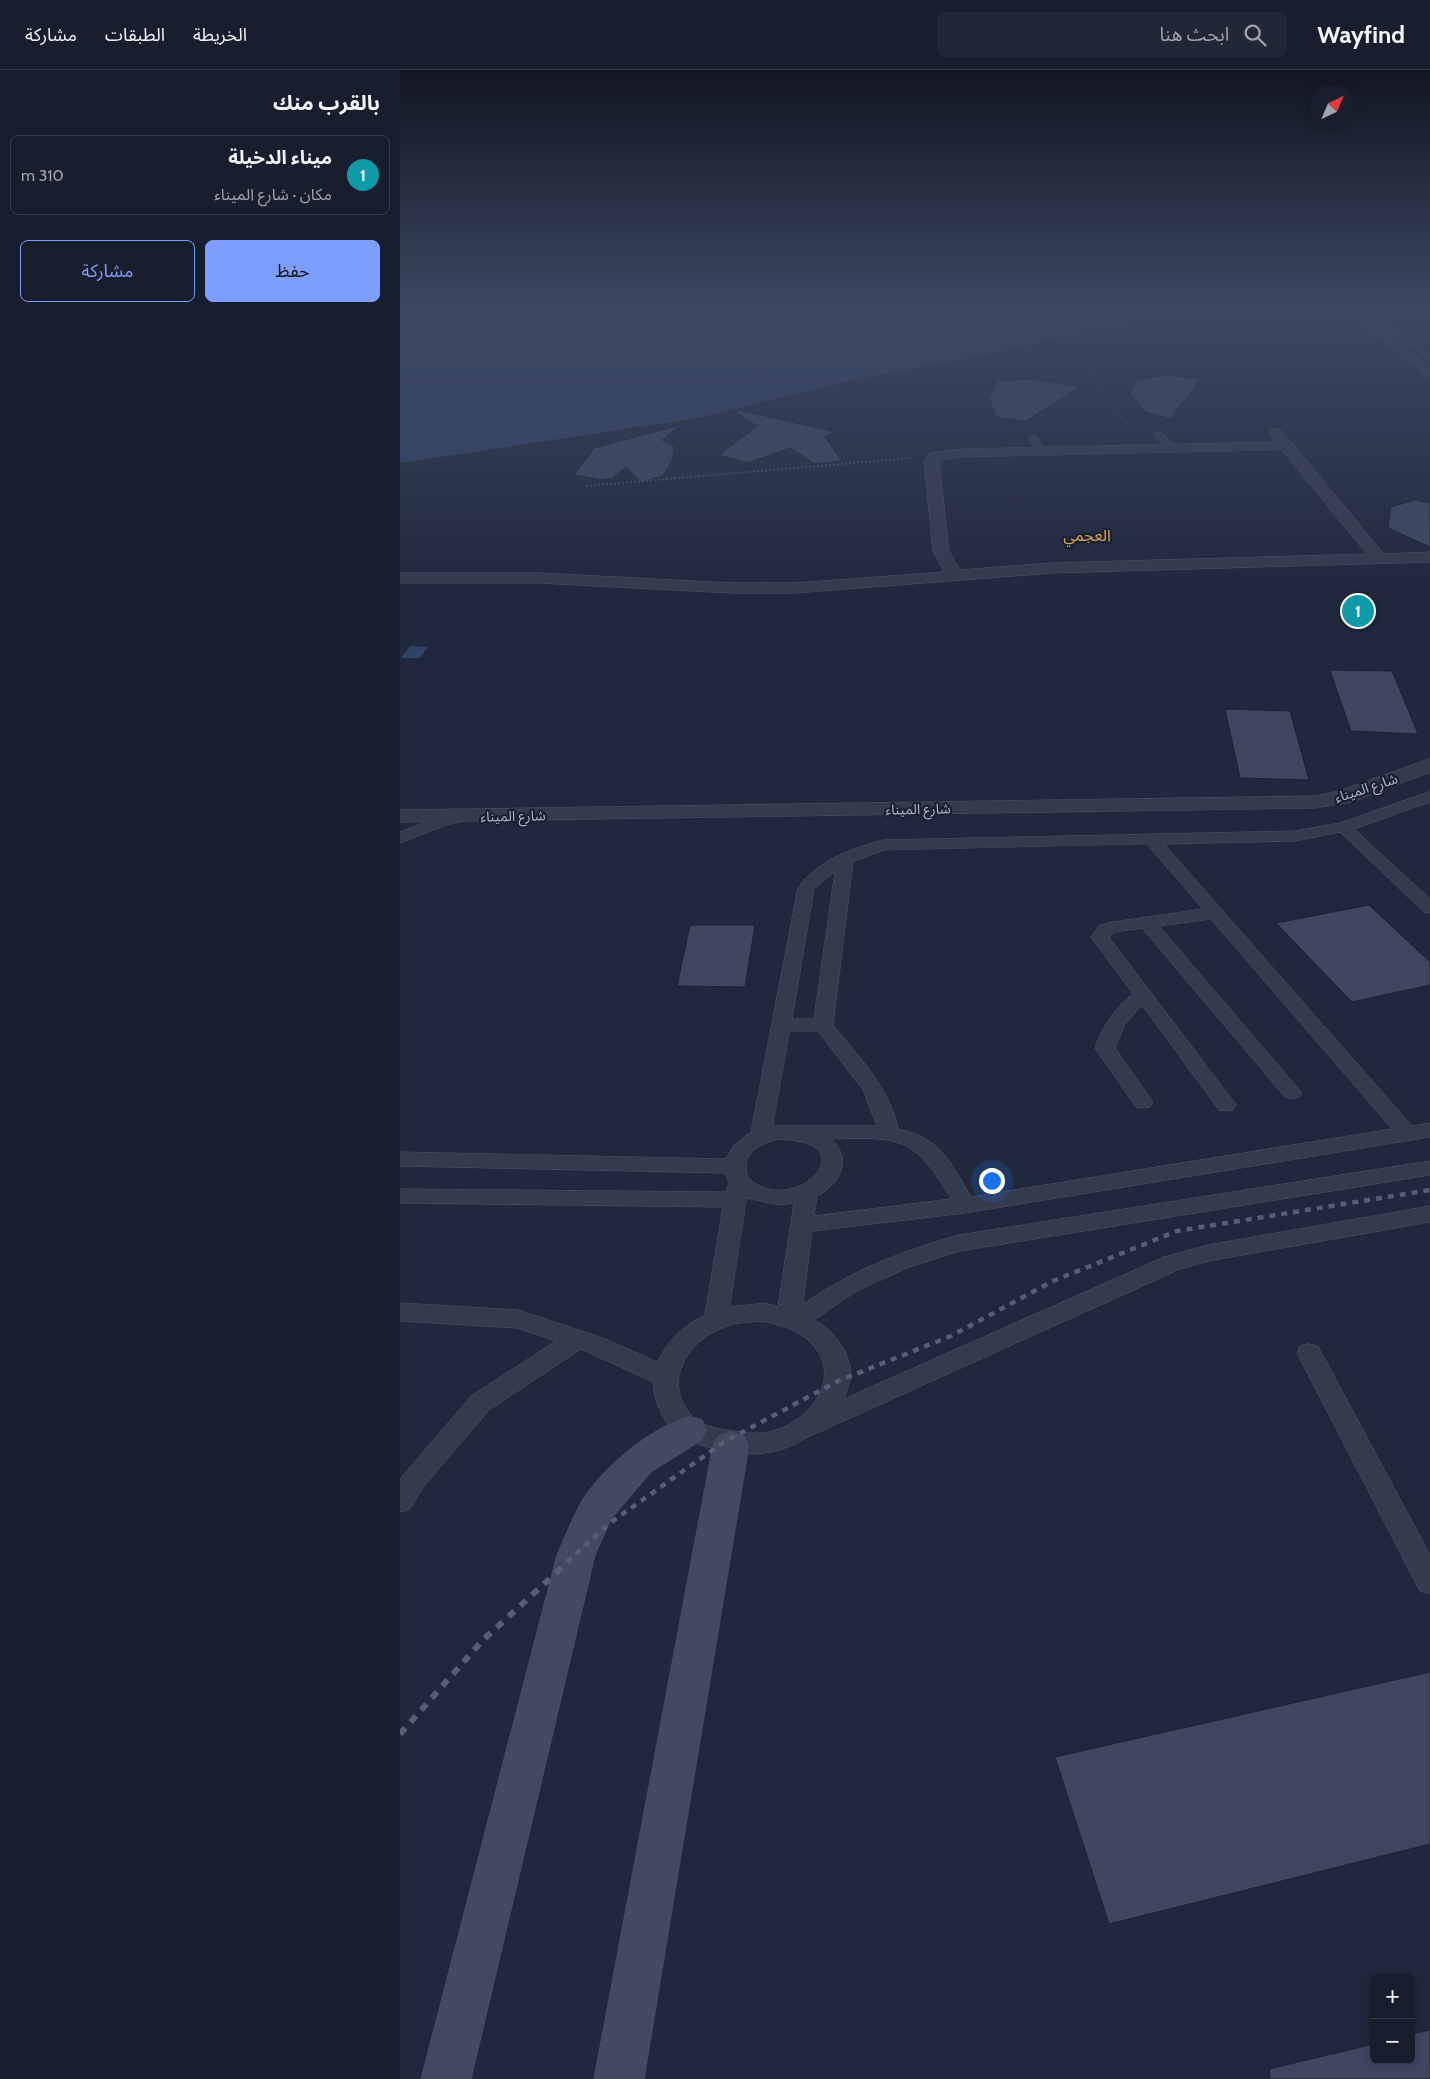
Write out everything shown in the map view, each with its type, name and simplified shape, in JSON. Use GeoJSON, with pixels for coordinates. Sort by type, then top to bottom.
{"type":"FeatureCollection","features":[{"type":"Feature","properties":{"kind":"street"},"geometry":{"type":"LineString","coordinates":[[1274,432],[1378,558]]}},
{"type":"Feature","properties":{"kind":"street"},"geometry":{"type":"LineString","coordinates":[[955,575],[946,564],[941,551],[931,460],[935,456],[954,453],[1287,446]]}},
{"type":"Feature","properties":{"kind":"street"},"geometry":{"type":"LineString","coordinates":[[400,578],[498,577],[771,589],[829,587],[955,575],[1068,568],[1430,557]]}},
{"type":"Feature","properties":{"kind":"street","name":"شارع الميناء"},"geometry":{"type":"LineString","coordinates":[[400,816],[1315,802],[1344,797],[1430,765]]}},
{"type":"Feature","properties":{"kind":"street"},"geometry":{"type":"LineString","coordinates":[[446,2079],[576,1555],[597,1509],[638,1462],[689,1430]]}},
{"type":"Feature","properties":{"kind":"street"},"geometry":{"type":"LineString","coordinates":[[619,2079],[731,1445]]}},
{"type":"Feature","properties":{"kind":"lane"},"geometry":{"type":"LineString","coordinates":[[1159,435],[1171,448]]}},
{"type":"Feature","properties":{"kind":"lane"},"geometry":{"type":"LineString","coordinates":[[1033,438],[1040,451]]}},
{"type":"Feature","properties":{"kind":"lane"},"geometry":{"type":"LineString","coordinates":[[761,1136],[806,888],[822,872],[845,858],[883,845],[1295,836],[1344,827],[1430,796]]}},
{"type":"Feature","properties":{"kind":"lane"},"geometry":{"type":"LineString","coordinates":[[400,838],[440,822],[464,816]]}},
{"type":"Feature","properties":{"kind":"lane"},"geometry":{"type":"LineString","coordinates":[[1344,827],[1430,908]]}},
{"type":"Feature","properties":{"kind":"lane"},"geometry":{"type":"LineString","coordinates":[[1151,839],[1407,1134]]}},
{"type":"Feature","properties":{"kind":"lane"},"geometry":{"type":"LineString","coordinates":[[845,858],[823,1025],[880,1100],[887,1117],[889,1134]]}},
{"type":"Feature","properties":{"kind":"lane"},"geometry":{"type":"LineString","coordinates":[[1215,913],[1106,929],[1100,937],[1226,1105]]}},
{"type":"Feature","properties":{"kind":"lane"},"geometry":{"type":"LineString","coordinates":[[1147,923],[1292,1094]]}},
{"type":"Feature","properties":{"kind":"lane"},"geometry":{"type":"LineString","coordinates":[[1143,1102],[1105,1048],[1111,1027],[1124,1009],[1144,994]]}},
{"type":"Feature","properties":{"kind":"lane"},"geometry":{"type":"LineString","coordinates":[[780,1024],[823,1025]]}},
{"type":"Feature","properties":{"kind":"lane"},"geometry":{"type":"LineString","coordinates":[[802,1225],[965,1205],[1430,1130]]}},
{"type":"Feature","properties":{"kind":"lane"},"geometry":{"type":"LineString","coordinates":[[716,1320],[736,1182],[737,1154],[747,1144],[761,1136],[779,1132],[798,1132],[889,1134],[912,1139],[930,1150],[965,1205]]}},
{"type":"Feature","properties":{"kind":"lane"},"geometry":{"type":"LineString","coordinates":[[400,1159],[736,1182],[751,1191],[768,1197],[787,1198],[806,1194],[820,1186],[830,1177],[834,1165],[832,1154],[825,1144],[813,1136],[798,1132]]}},
{"type":"Feature","properties":{"kind":"lane"},"geometry":{"type":"LineString","coordinates":[[793,1318],[847,1286],[902,1261],[959,1242],[1430,1168]]}},
{"type":"Feature","properties":{"kind":"lane"},"geometry":{"type":"LineString","coordinates":[[400,1196],[736,1182]]}},
{"type":"Feature","properties":{"kind":"lane"},"geometry":{"type":"LineString","coordinates":[[793,1318],[806,1194]]}},
{"type":"Feature","properties":{"kind":"lane"},"geometry":{"type":"LineString","coordinates":[[805,1428],[825,1411],[836,1390],[839,1369],[832,1348],[818,1332],[793,1318],[765,1312],[740,1313],[716,1320],[698,1330],[681,1343],[670,1359],[665,1377],[665,1396],[674,1415],[689,1430],[731,1445],[783,1440],[805,1428],[1172,1263],[1208,1253],[1430,1214]]}},
{"type":"Feature","properties":{"kind":"lane"},"geometry":{"type":"LineString","coordinates":[[400,1312],[518,1319],[630,1359],[665,1377]]}},
{"type":"Feature","properties":{"kind":"lane"},"geometry":{"type":"LineString","coordinates":[[400,1501],[415,1478],[480,1403],[578,1339]]}},
{"type":"Feature","properties":{"kind":"lane"},"geometry":{"type":"LineString","coordinates":[[1309,1353],[1430,1582]]}},
{"type":"Feature","properties":{"kind":"path"},"geometry":{"type":"LineString","coordinates":[[1114,405],[1135,435]]}},
{"type":"Feature","properties":{"kind":"path"},"geometry":{"type":"LineString","coordinates":[[586,486],[935,456]]}},
{"type":"Feature","properties":{"kind":"water"},"geometry":{"type":"Polygon","coordinates":[[[400,405],[752,405],[698,418],[400,463],[400,405]]]}},
{"type":"Feature","properties":{"kind":"water"},"geometry":{"type":"Polygon","coordinates":[[[410,646],[428,647],[420,658],[401,658],[410,646]]]}},
{"type":"Feature","properties":{"kind":"building"},"geometry":{"type":"Polygon","coordinates":[[[992,405],[1051,405],[1026,421],[996,417],[992,405]]]}},
{"type":"Feature","properties":{"kind":"building"},"geometry":{"type":"Polygon","coordinates":[[[1139,405],[1181,405],[1170,419],[1144,411],[1139,405]]]}},
{"type":"Feature","properties":{"kind":"building"},"geometry":{"type":"Polygon","coordinates":[[[738,410],[836,432],[825,436],[841,461],[815,464],[790,448],[747,463],[719,455],[757,426],[737,413],[738,410]]]}},
{"type":"Feature","properties":{"kind":"building"},"geometry":{"type":"Polygon","coordinates":[[[681,425],[662,440],[674,446],[672,461],[663,476],[641,482],[626,467],[612,478],[602,480],[574,475],[594,448],[681,425]]]}},
{"type":"Feature","properties":{"kind":"building"},"geometry":{"type":"Polygon","coordinates":[[[1415,500],[1430,503],[1430,547],[1388,528],[1391,507],[1415,500]]]}},
{"type":"Feature","properties":{"kind":"building"},"geometry":{"type":"Polygon","coordinates":[[[1330,670],[1392,671],[1418,734],[1351,731],[1330,670]]]}},
{"type":"Feature","properties":{"kind":"building"},"geometry":{"type":"Polygon","coordinates":[[[1225,709],[1290,711],[1309,780],[1240,778],[1225,709]]]}},
{"type":"Feature","properties":{"kind":"building"},"geometry":{"type":"Polygon","coordinates":[[[1369,905],[1430,962],[1430,985],[1352,1002],[1276,923],[1369,905]]]}},
{"type":"Feature","properties":{"kind":"building"},"geometry":{"type":"Polygon","coordinates":[[[690,925],[755,925],[745,987],[677,986],[690,925]]]}},
{"type":"Feature","properties":{"kind":"building"},"geometry":{"type":"Polygon","coordinates":[[[1430,1672],[1430,1844],[1109,1924],[1055,1757],[1430,1672]]]}},
{"type":"Feature","properties":{"kind":"building"},"geometry":{"type":"Polygon","coordinates":[[[1430,2030],[1430,2079],[1270,2079],[1269,2069],[1370,2045],[1370,2064],[1415,2064],[1415,2033],[1430,2030]]]}},
{"type":"Feature","properties":{"kind":"railway"},"geometry":{"type":"LineString","coordinates":[[567,1562],[610,1523],[724,1442],[838,1381],[951,1336],[1053,1281],[1177,1231],[1430,1190]]}},
{"type":"Feature","properties":{"kind":"railway"},"geometry":{"type":"LineString","coordinates":[[400,1734],[483,1640],[569,1561]]}},
{"type":"Feature","properties":{"kind":"place","name":"ميناء الدخيلة"},"geometry":{"type":"Point","coordinates":[1358,611]}},
{"type":"Feature","properties":{"kind":"district","name":"العجمي"},"geometry":{"type":"Point","coordinates":[1087,535]}}]}
